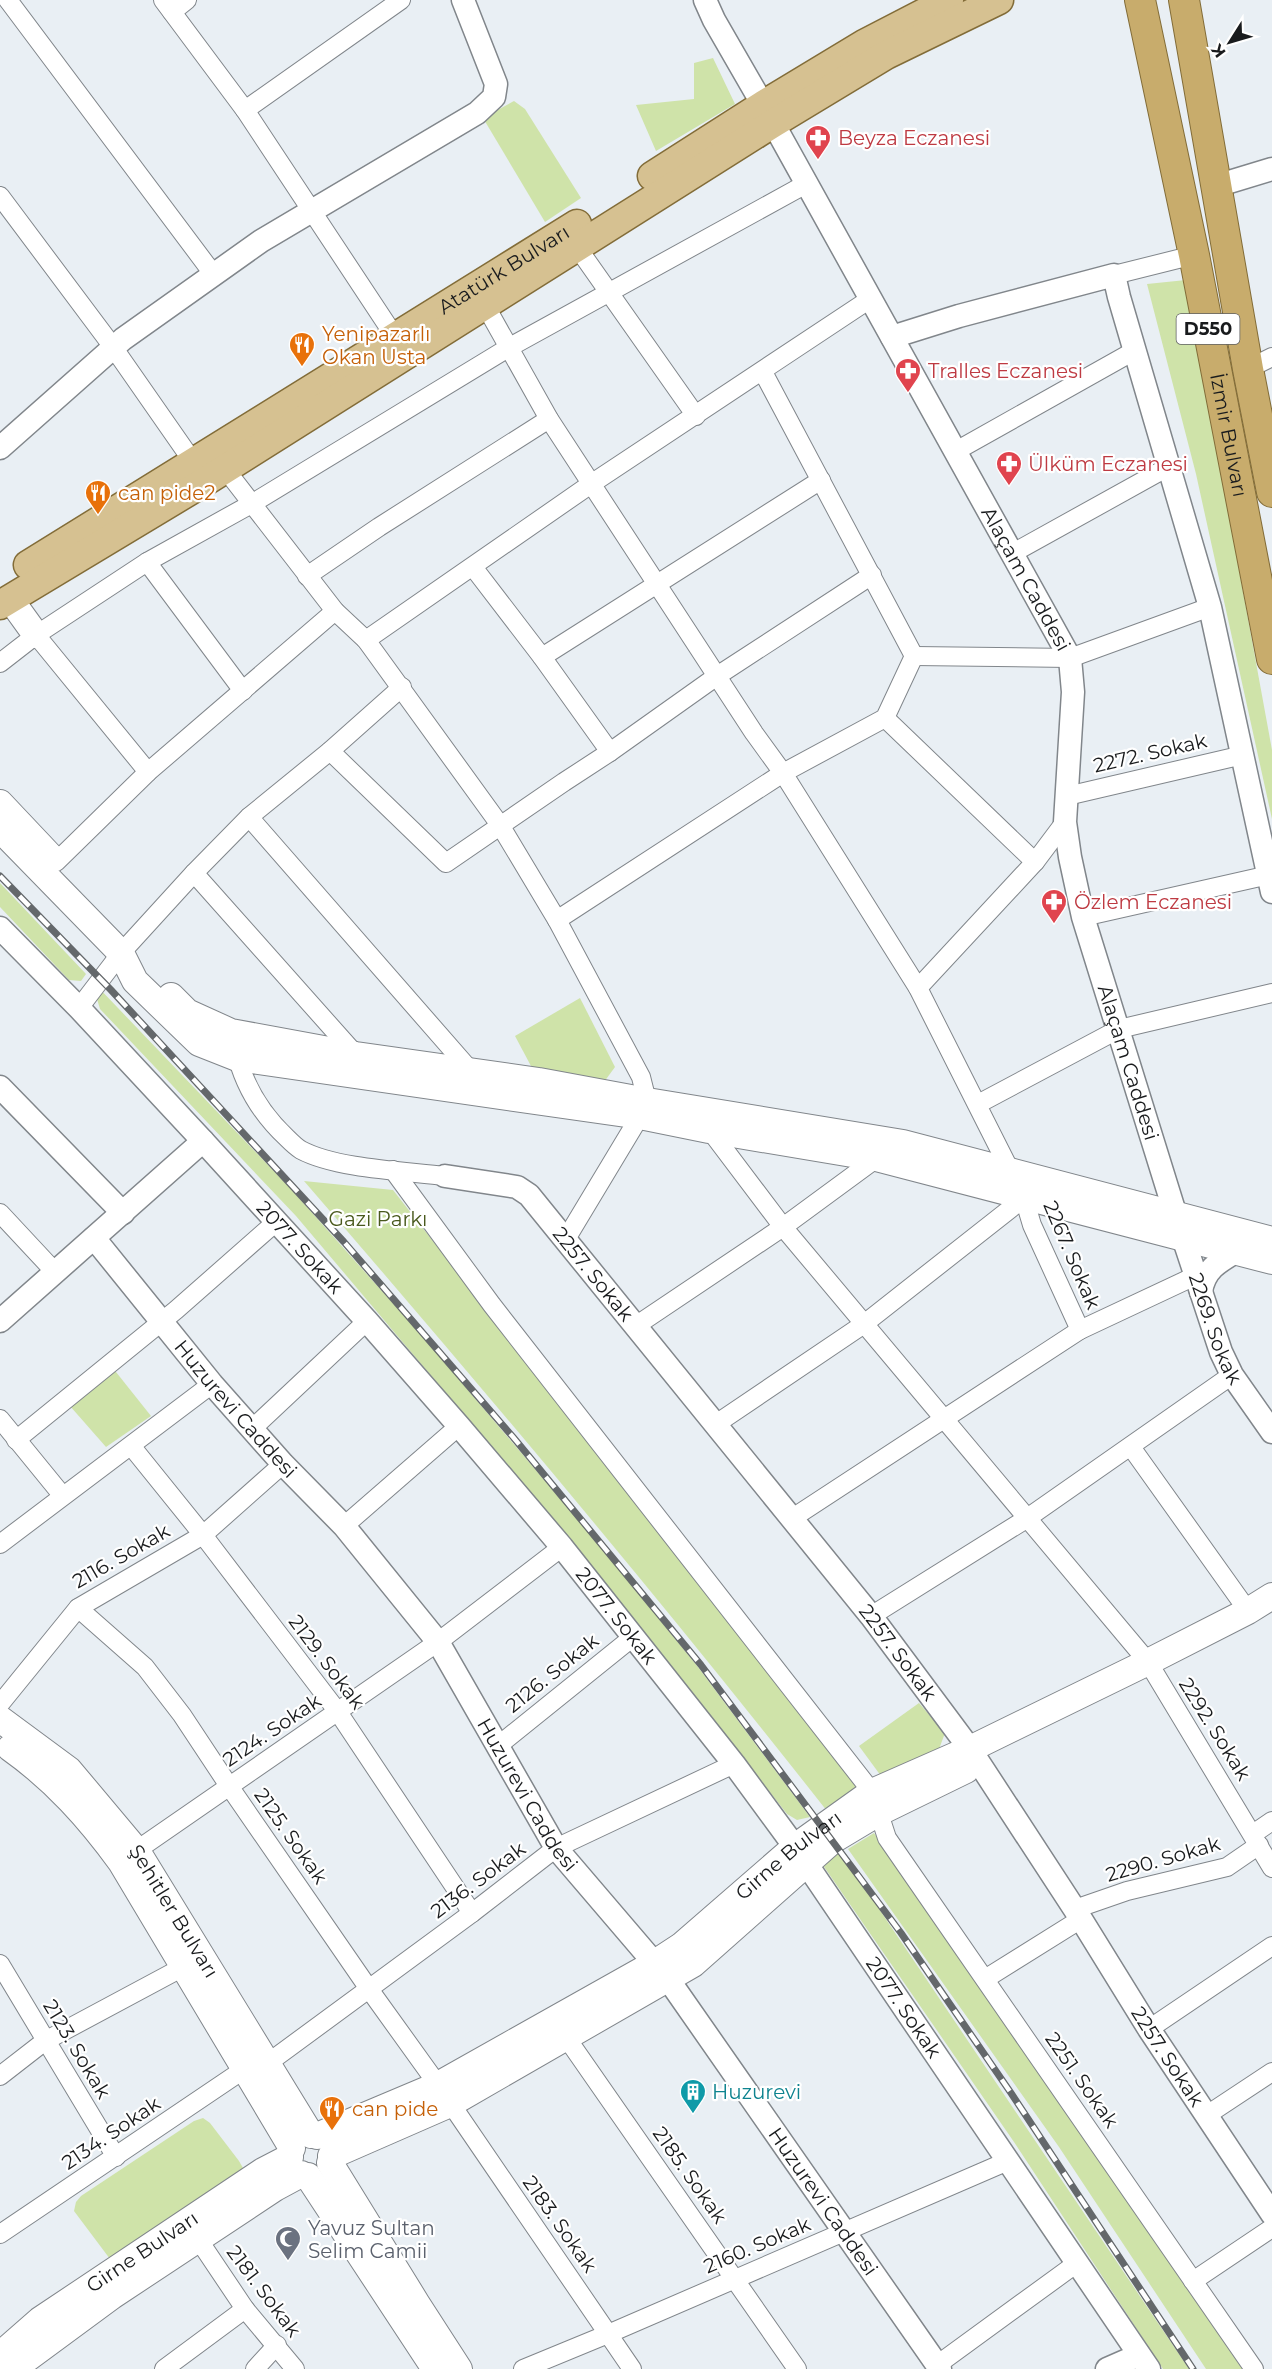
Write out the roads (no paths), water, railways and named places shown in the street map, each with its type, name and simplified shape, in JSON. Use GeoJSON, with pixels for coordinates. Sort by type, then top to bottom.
{"type":"FeatureCollection","features":[{"type":"Feature","properties":{"kind":"highway","name":"İzmir Bulvarı"},"geometry":{"type":"LineString","coordinates":[[1140,0],[1194,255],[1272,659]]}},
{"type":"Feature","properties":{"kind":"highway","name":"İzmir Bulvarı"},"geometry":{"type":"LineString","coordinates":[[1184,0],[1216,186],[1260,363],[1272,492]]}},
{"type":"Feature","properties":{"kind":"main road","name":"Atatürk Bulvarı"},"geometry":{"type":"LineString","coordinates":[[401,347],[485,305],[577,247],[864,44],[949,0]]}},
{"type":"Feature","properties":{"kind":"main road","name":"Atatürk Bulvarı"},"geometry":{"type":"LineString","coordinates":[[3,595],[401,347],[767,114],[999,0]]}},
{"type":"Feature","properties":{"kind":"main road"},"geometry":{"type":"LineString","coordinates":[[3,595],[36,635]]}},
{"type":"Feature","properties":{"kind":"main road"},"geometry":{"type":"LineString","coordinates":[[0,802],[56,862],[84,914]]}},
{"type":"Feature","properties":{"kind":"main road"},"geometry":{"type":"LineString","coordinates":[[0,829],[121,953],[141,966],[187,1012],[231,1032],[356,1055],[470,1070],[876,1158],[1024,1198],[1272,1240]]}},
{"type":"Feature","properties":{"kind":"main road"},"geometry":{"type":"LineString","coordinates":[[0,853],[40,892],[84,914]]}},
{"type":"Feature","properties":{"kind":"main road"},"geometry":{"type":"LineString","coordinates":[[121,953],[135,981],[199,1043],[237,1058],[643,1109]]}},
{"type":"Feature","properties":{"kind":"main road"},"geometry":{"type":"LineString","coordinates":[[704,1120],[903,1143],[1012,1173],[1180,1226],[1237,1251],[1272,1261]]}},
{"type":"Feature","properties":{"kind":"main road","name":"Girne Bulvarı"},"geometry":{"type":"LineString","coordinates":[[444,2095],[661,1971],[693,1964],[800,1856],[833,1840],[875,1802],[948,1778],[975,1757],[1260,1614],[1272,1596]]}},
{"type":"Feature","properties":{"kind":"main road","name":"Şehitler Bulvarı"},"geometry":{"type":"LineString","coordinates":[[0,1719],[69,1770],[129,1856],[257,2065],[435,2369]]}},
{"type":"Feature","properties":{"kind":"main road","name":"Şehitler Bulvarı"},"geometry":{"type":"LineString","coordinates":[[0,1741],[33,1765],[129,1856],[185,1966],[257,2065]]}},
{"type":"Feature","properties":{"kind":"main road","name":"Girne Bulvarı"},"geometry":{"type":"LineString","coordinates":[[12,2355],[40,2320],[263,2171],[310,2155],[566,2037],[661,1971]]}},
{"type":"Feature","properties":{"kind":"main road","name":"Girne Bulvarı"},"geometry":{"type":"LineString","coordinates":[[12,2355],[112,2296],[198,2240],[275,2188],[310,2155]]}},
{"type":"Feature","properties":{"kind":"main road","name":"Şehitler Bulvarı"},"geometry":{"type":"LineString","coordinates":[[310,2155],[417,2304],[459,2369]]}},
{"type":"Feature","properties":{"kind":"street"},"geometry":{"type":"LineString","coordinates":[[8,0],[214,275]]}},
{"type":"Feature","properties":{"kind":"street"},"geometry":{"type":"LineString","coordinates":[[187,0],[168,6],[245,110],[401,347]]}},
{"type":"Feature","properties":{"kind":"street"},"geometry":{"type":"LineString","coordinates":[[245,110],[401,0]]}},
{"type":"Feature","properties":{"kind":"street"},"geometry":{"type":"LineString","coordinates":[[0,448],[113,347],[261,241],[477,113],[494,97],[496,84],[463,0]]}},
{"type":"Feature","properties":{"kind":"street","name":"Alaçam Caddesi"},"geometry":{"type":"LineString","coordinates":[[705,0],[714,20],[1070,658],[1073,692],[1065,822],[1070,857],[1083,917],[1180,1226]]}},
{"type":"Feature","properties":{"kind":"street"},"geometry":{"type":"LineString","coordinates":[[1216,186],[1272,170]]}},
{"type":"Feature","properties":{"kind":"street"},"geometry":{"type":"LineString","coordinates":[[0,663],[36,635],[147,562],[253,503],[508,348],[806,184]]}},
{"type":"Feature","properties":{"kind":"street"},"geometry":{"type":"LineString","coordinates":[[0,196],[113,347],[210,466],[253,503],[335,611],[366,640],[500,825],[557,920],[641,1077],[643,1109],[566,1239]]}},
{"type":"Feature","properties":{"kind":"street"},"geometry":{"type":"LineString","coordinates":[[577,247],[696,416]]}},
{"type":"Feature","properties":{"kind":"street"},"geometry":{"type":"LineString","coordinates":[[891,337],[970,313],[1194,255]]}},
{"type":"Feature","properties":{"kind":"street"},"geometry":{"type":"LineString","coordinates":[[1083,917],[1270,883],[1210,607],[1134,351],[1114,275]]}},
{"type":"Feature","properties":{"kind":"street"},"geometry":{"type":"LineString","coordinates":[[366,640],[591,484],[870,299]]}},
{"type":"Feature","properties":{"kind":"street","name":"2267. Sokak"},"geometry":{"type":"LineString","coordinates":[[485,305],[549,419],[754,733],[783,772],[918,988],[1024,1198],[1032,1225],[1080,1330]]}},
{"type":"Feature","properties":{"kind":"street"},"geometry":{"type":"LineString","coordinates":[[956,451],[1134,351]]}},
{"type":"Feature","properties":{"kind":"street"},"geometry":{"type":"LineString","coordinates":[[763,372],[914,656]]}},
{"type":"Feature","properties":{"kind":"street"},"geometry":{"type":"LineString","coordinates":[[307,576],[549,419]]}},
{"type":"Feature","properties":{"kind":"street"},"geometry":{"type":"LineString","coordinates":[[1013,553],[1168,467]]}},
{"type":"Feature","properties":{"kind":"street"},"geometry":{"type":"LineString","coordinates":[[542,657],[821,480]]}},
{"type":"Feature","properties":{"kind":"street"},"geometry":{"type":"LineString","coordinates":[[147,562],[243,691]]}},
{"type":"Feature","properties":{"kind":"street"},"geometry":{"type":"LineString","coordinates":[[472,567],[542,657],[610,752]]}},
{"type":"Feature","properties":{"kind":"street"},"geometry":{"type":"LineString","coordinates":[[330,751],[446,863],[717,676],[872,575]]}},
{"type":"Feature","properties":{"kind":"street"},"geometry":{"type":"LineString","coordinates":[[914,656],[1070,658],[1210,607]]}},
{"type":"Feature","properties":{"kind":"street"},"geometry":{"type":"LineString","coordinates":[[56,862],[148,772],[335,611]]}},
{"type":"Feature","properties":{"kind":"street"},"geometry":{"type":"LineString","coordinates":[[36,635],[148,772]]}},
{"type":"Feature","properties":{"kind":"street"},"geometry":{"type":"LineString","coordinates":[[557,920],[783,772],[885,718],[914,656]]}},
{"type":"Feature","properties":{"kind":"street"},"geometry":{"type":"LineString","coordinates":[[79,1008],[121,953],[249,817],[330,751],[402,687]]}},
{"type":"Feature","properties":{"kind":"street"},"geometry":{"type":"LineString","coordinates":[[885,718],[1035,862]]}},
{"type":"Feature","properties":{"kind":"street","name":"2272. Sokak"},"geometry":{"type":"LineString","coordinates":[[1067,796],[1243,755]]}},
{"type":"Feature","properties":{"kind":"street"},"geometry":{"type":"LineString","coordinates":[[249,817],[470,1070]]}},
{"type":"Feature","properties":{"kind":"street"},"geometry":{"type":"LineString","coordinates":[[918,988],[1035,862],[1065,822]]}},
{"type":"Feature","properties":{"kind":"street"},"geometry":{"type":"LineString","coordinates":[[1035,862],[1070,857]]}},
{"type":"Feature","properties":{"kind":"street"},"geometry":{"type":"LineString","coordinates":[[194,873],[356,1055]]}},
{"type":"Feature","properties":{"kind":"street","name":"2077. Sokak"},"geometry":{"type":"LineString","coordinates":[[0,928],[79,1008],[367,1321],[562,1547],[735,1764],[1144,2362]]}},
{"type":"Feature","properties":{"kind":"street"},"geometry":{"type":"LineString","coordinates":[[978,1104],[1119,1029],[1272,993]]}},
{"type":"Feature","properties":{"kind":"street"},"geometry":{"type":"LineString","coordinates":[[231,1032],[237,1058],[251,1096],[272,1124],[299,1149],[319,1157],[393,1170],[445,1176]]}},
{"type":"Feature","properties":{"kind":"street"},"geometry":{"type":"LineString","coordinates":[[1,1089],[123,1212]]}},
{"type":"Feature","properties":{"kind":"street","name":"2292. Sokak"},"geometry":{"type":"LineString","coordinates":[[704,1120],[783,1227],[1152,1670],[1272,1868]]}},
{"type":"Feature","properties":{"kind":"street"},"geometry":{"type":"LineString","coordinates":[[0,1321],[203,1141]]}},
{"type":"Feature","properties":{"kind":"street"},"geometry":{"type":"LineString","coordinates":[[636,1325],[783,1227],[876,1158],[903,1143]]}},
{"type":"Feature","properties":{"kind":"street","name":"2251. Sokak"},"geometry":{"type":"LineString","coordinates":[[393,1170],[507,1323],[875,1802],[887,1838],[1254,2369]]}},
{"type":"Feature","properties":{"kind":"street","name":"2257. Sokak"},"geometry":{"type":"LineString","coordinates":[[445,1176],[517,1187],[529,1195],[871,1616],[975,1757],[1078,1914],[1149,2029],[1272,2214]]}},
{"type":"Feature","properties":{"kind":"street"},"geometry":{"type":"LineString","coordinates":[[716,1424],[864,1324],[1024,1198]]}},
{"type":"Feature","properties":{"kind":"street"},"geometry":{"type":"LineString","coordinates":[[0,1213],[55,1272]]}},
{"type":"Feature","properties":{"kind":"street"},"geometry":{"type":"LineString","coordinates":[[16,1440],[161,1321],[276,1222]]}},
{"type":"Feature","properties":{"kind":"street","name":"2269. Sokak"},"geometry":{"type":"LineString","coordinates":[[1180,1226],[1221,1352],[1232,1375],[1272,1432]]}},
{"type":"Feature","properties":{"kind":"street","name":"Huzurevi Caddesi"},"geometry":{"type":"LineString","coordinates":[[94,1238],[212,1384],[283,1464],[344,1526],[438,1642],[499,1744],[556,1848],[661,1971],[846,2231],[939,2367]]}},
{"type":"Feature","properties":{"kind":"street"},"geometry":{"type":"LineString","coordinates":[[791,1519],[1080,1330],[1198,1284],[1212,1267],[1237,1251]]}},
{"type":"Feature","properties":{"kind":"street"},"geometry":{"type":"LineString","coordinates":[[253,1428],[367,1321]]}},
{"type":"Feature","properties":{"kind":"street"},"geometry":{"type":"LineString","coordinates":[[871,1616],[1026,1519],[1232,1375]]}},
{"type":"Feature","properties":{"kind":"street"},"geometry":{"type":"LineString","coordinates":[[0,1544],[62,1495],[132,1447],[212,1384]]}},
{"type":"Feature","properties":{"kind":"street"},"geometry":{"type":"LineString","coordinates":[[0,1419],[62,1495]]}},
{"type":"Feature","properties":{"kind":"street"},"geometry":{"type":"LineString","coordinates":[[344,1526],[459,1426]]}},
{"type":"Feature","properties":{"kind":"street","name":"2129. Sokak"},"geometry":{"type":"LineString","coordinates":[[132,1447],[203,1534],[338,1712],[472,1913]]}},
{"type":"Feature","properties":{"kind":"street"},"geometry":{"type":"LineString","coordinates":[[1131,1447],[1260,1614]]}},
{"type":"Feature","properties":{"kind":"street","name":"2116. Sokak"},"geometry":{"type":"LineString","coordinates":[[0,1704],[78,1608],[203,1534],[283,1464]]}},
{"type":"Feature","properties":{"kind":"street","name":"2124. Sokak"},"geometry":{"type":"LineString","coordinates":[[129,1856],[438,1642],[562,1547]]}},
{"type":"Feature","properties":{"kind":"street","name":"2125. Sokak"},"geometry":{"type":"LineString","coordinates":[[78,1608],[145,1668],[182,1715],[444,2095]]}},
{"type":"Feature","properties":{"kind":"street","name":"2126. Sokak"},"geometry":{"type":"LineString","coordinates":[[499,1744],[633,1637]]}},
{"type":"Feature","properties":{"kind":"street","name":"2136. Sokak"},"geometry":{"type":"LineString","coordinates":[[257,2065],[369,1989],[556,1848],[735,1764]]}},
{"type":"Feature","properties":{"kind":"street","name":"2290. Sokak"},"geometry":{"type":"LineString","coordinates":[[985,1979],[1078,1914],[1127,1891],[1227,1867],[1272,1821]]}},
{"type":"Feature","properties":{"kind":"street"},"geometry":{"type":"LineString","coordinates":[[1149,2029],[1271,1949]]}},
{"type":"Feature","properties":{"kind":"street","name":"2123. Sokak"},"geometry":{"type":"LineString","coordinates":[[0,1964],[116,2157]]}},
{"type":"Feature","properties":{"kind":"street"},"geometry":{"type":"LineString","coordinates":[[0,2076],[45,2042],[185,1966]]}},
{"type":"Feature","properties":{"kind":"street","name":"2185. Sokak"},"geometry":{"type":"LineString","coordinates":[[566,2037],[797,2369]]}},
{"type":"Feature","properties":{"kind":"street","name":"2134. Sokak"},"geometry":{"type":"LineString","coordinates":[[0,2234],[257,2065]]}},
{"type":"Feature","properties":{"kind":"street"},"geometry":{"type":"LineString","coordinates":[[1207,2115],[1272,2072]]}},
{"type":"Feature","properties":{"kind":"street","name":"2183. Sokak"},"geometry":{"type":"LineString","coordinates":[[444,2095],[632,2369]]}},
{"type":"Feature","properties":{"kind":"street","name":"2160. Sokak"},"geometry":{"type":"LineString","coordinates":[[523,2369],[1008,2161]]}},
{"type":"Feature","properties":{"kind":"street"},"geometry":{"type":"LineString","coordinates":[[1193,2281],[1272,2228]]}},
{"type":"Feature","properties":{"kind":"street","name":"2181. Sokak"},"geometry":{"type":"LineString","coordinates":[[198,2240],[245,2309],[295,2369]]}},
{"type":"Feature","properties":{"kind":"street"},"geometry":{"type":"LineString","coordinates":[[939,2367],[1077,2263]]}},
{"type":"Feature","properties":{"kind":"street"},"geometry":{"type":"LineString","coordinates":[[164,2369],[245,2309]]}},
{"type":"Feature","properties":{"kind":"street"},"geometry":{"type":"LineString","coordinates":[[255,2369],[277,2345]]}},
{"type":"Feature","properties":{"kind":"street"},"geometry":{"type":"LineString","coordinates":[[1107,2369],[1144,2362]]}},
{"type":"Feature","properties":{"kind":"railway"},"geometry":{"type":"LineString","coordinates":[[0,876],[111,990],[344,1242],[513,1437],[701,1665],[901,1933],[1011,2093],[1193,2369]]}},
{"type":"Feature","properties":{"kind":"place","name":"Beyza Eczanesi"},"geometry":{"type":"Point","coordinates":[818,161]}},
{"type":"Feature","properties":{"kind":"place","name":"Yenipazarlı Okan Usta"},"geometry":{"type":"Point","coordinates":[302,368]}},
{"type":"Feature","properties":{"kind":"place","name":"Tralles Eczanesi"},"geometry":{"type":"Point","coordinates":[908,394]}},
{"type":"Feature","properties":{"kind":"place","name":"Ülküm Eczanesi"},"geometry":{"type":"Point","coordinates":[1009,487]}},
{"type":"Feature","properties":{"kind":"place","name":"can pide2"},"geometry":{"type":"Point","coordinates":[98,516]}},
{"type":"Feature","properties":{"kind":"place","name":"Özlem Eczanesi"},"geometry":{"type":"Point","coordinates":[1054,925]}},
{"type":"Feature","properties":{"kind":"place","name":"Huzurevi"},"geometry":{"type":"Point","coordinates":[693,2115]}},
{"type":"Feature","properties":{"kind":"place","name":"can pide"},"geometry":{"type":"Point","coordinates":[332,2132]}},
{"type":"Feature","properties":{"kind":"place","name":"Yavuz Sultan Selim Camii"},"geometry":{"type":"Point","coordinates":[288,2262]}},
{"type":"Feature","properties":{"kind":"park label","name":"Gazi Parkı"},"geometry":{"type":"Point","coordinates":[378,1219]}}]}
